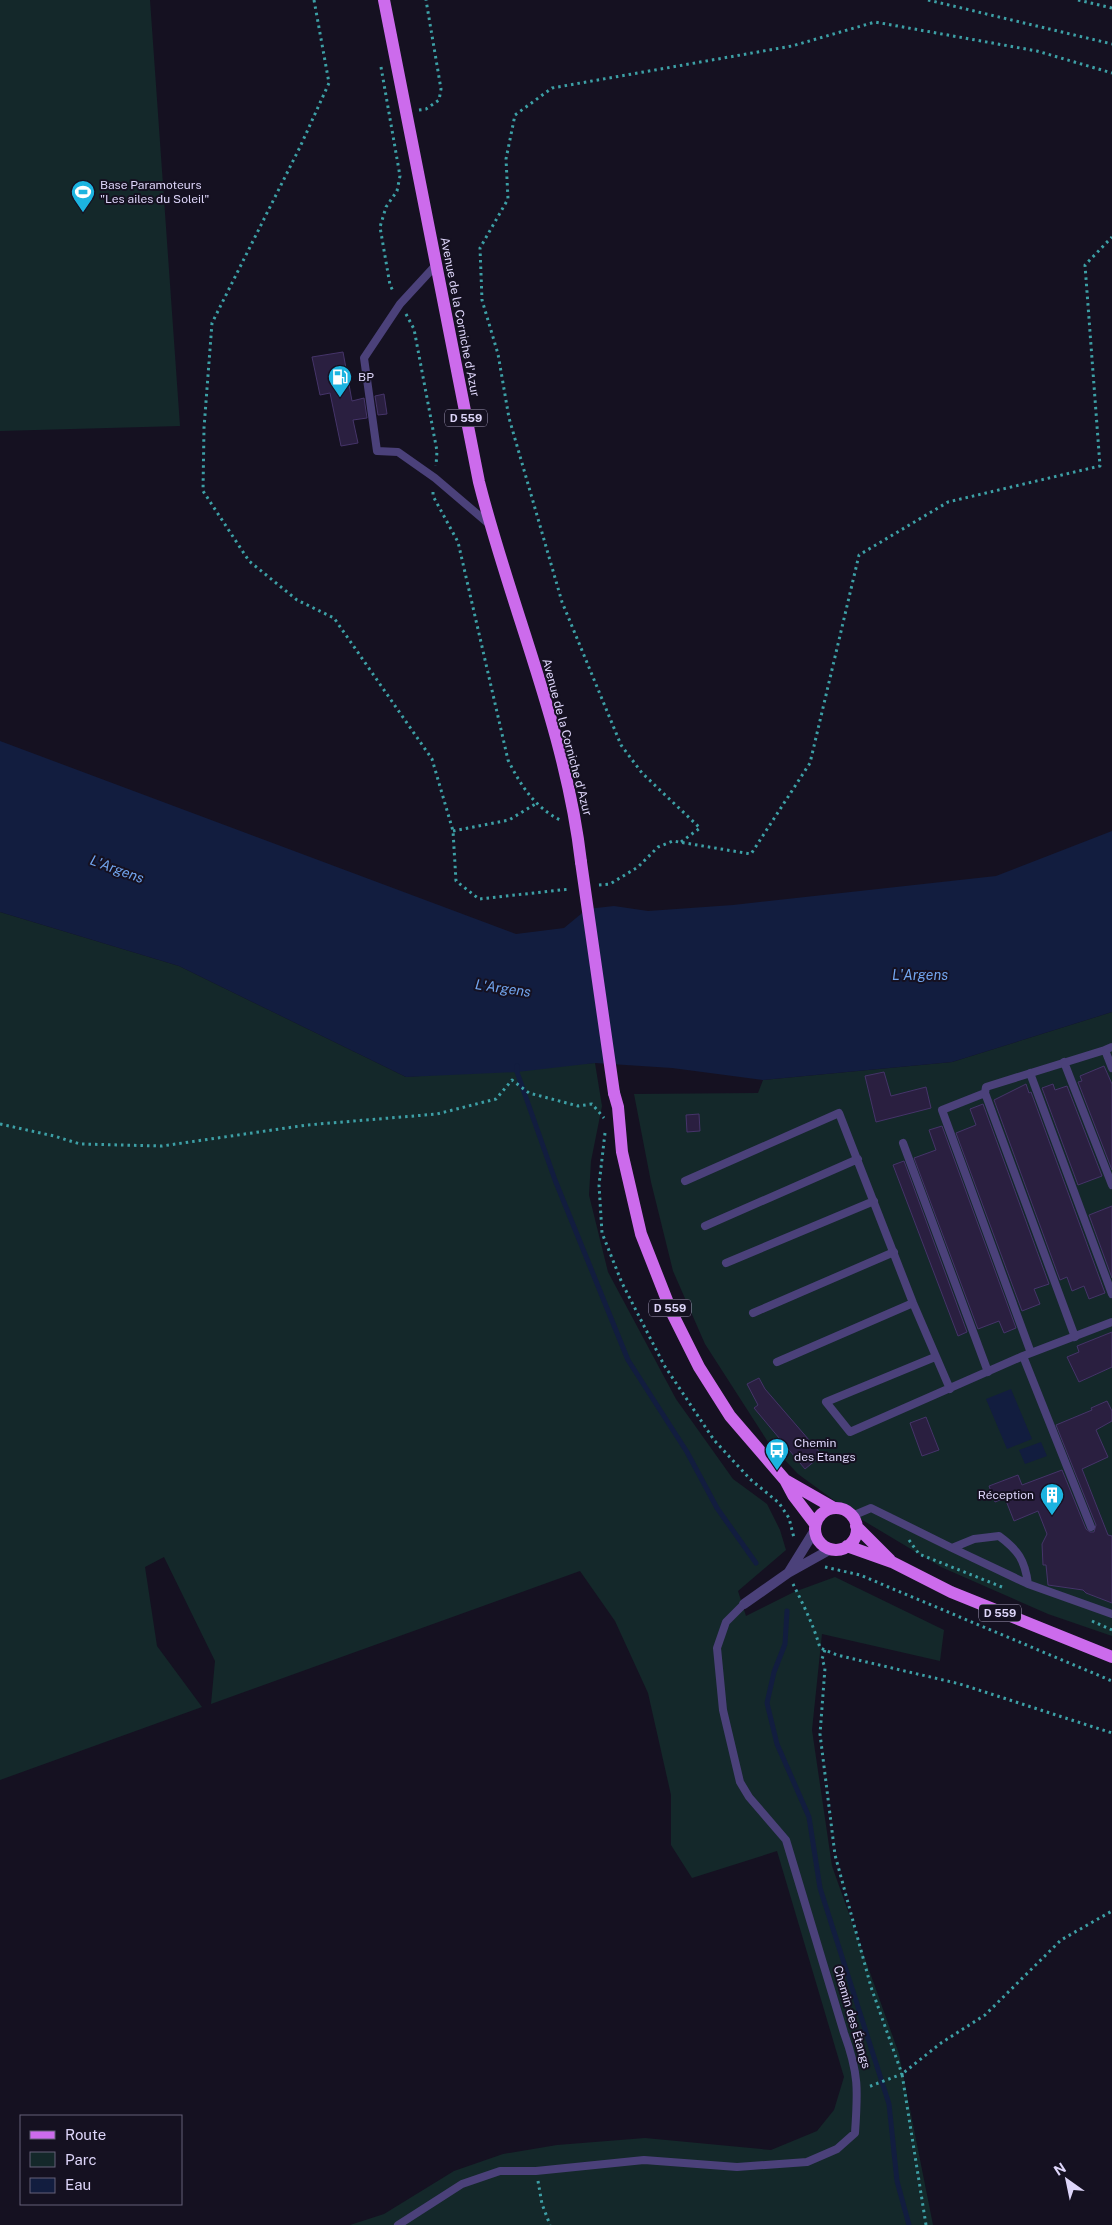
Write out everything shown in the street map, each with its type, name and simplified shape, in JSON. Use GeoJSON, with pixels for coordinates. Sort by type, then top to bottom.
{"type":"FeatureCollection","features":[{"type":"Feature","properties":{"kind":"main road","name":"Avenue de la Corniche d'Azur"},"geometry":{"type":"LineString","coordinates":[[384,0],[478,482],[489,524],[544,699],[578,828],[581,862],[614,1093],[618,1108],[622,1152],[641,1234],[672,1313],[699,1367],[730,1416],[785,1480],[815,1527]]}},
{"type":"Feature","properties":{"kind":"main road","name":"Avenue de la Corniche d'Azur"},"geometry":{"type":"LineString","coordinates":[[785,1480],[834,1508]]}},
{"type":"Feature","properties":{"kind":"main road"},"geometry":{"type":"LineString","coordinates":[[834,1508],[844,1510],[854,1521],[855,1537],[847,1546],[831,1549],[820,1542],[815,1527],[822,1513],[834,1508]]}},
{"type":"Feature","properties":{"kind":"main road","name":"D 559"},"geometry":{"type":"LineString","coordinates":[[854,1521],[892,1562]]}},
{"type":"Feature","properties":{"kind":"main road","name":"D 559"},"geometry":{"type":"LineString","coordinates":[[847,1546],[892,1562],[951,1592],[1112,1657]]}},
{"type":"Feature","properties":{"kind":"street","name":"Chemin des Étangs"},"geometry":{"type":"LineString","coordinates":[[783,1577],[815,1527]]}},
{"type":"Feature","properties":{"kind":"street","name":"Chemin des Étangs"},"geometry":{"type":"LineString","coordinates":[[744,1604],[783,1577],[831,1549]]}},
{"type":"Feature","properties":{"kind":"lane"},"geometry":{"type":"LineString","coordinates":[[436,266],[400,304],[364,358],[377,451],[398,452],[435,478],[489,524]]}},
{"type":"Feature","properties":{"kind":"lane"},"geometry":{"type":"LineString","coordinates":[[1075,1337],[985,1093],[986,1087],[1108,1048],[1112,1068]]}},
{"type":"Feature","properties":{"kind":"lane"},"geometry":{"type":"LineString","coordinates":[[1064,1062],[1112,1186]]}},
{"type":"Feature","properties":{"kind":"lane"},"geometry":{"type":"LineString","coordinates":[[1030,1073],[1112,1294]]}},
{"type":"Feature","properties":{"kind":"lane"},"geometry":{"type":"LineString","coordinates":[[985,1093],[942,1110],[1027,1354],[1091,1527]]}},
{"type":"Feature","properties":{"kind":"lane"},"geometry":{"type":"LineString","coordinates":[[685,1181],[839,1114],[913,1303],[950,1390]]}},
{"type":"Feature","properties":{"kind":"lane"},"geometry":{"type":"LineString","coordinates":[[903,1143],[988,1372]]}},
{"type":"Feature","properties":{"kind":"lane"},"geometry":{"type":"LineString","coordinates":[[705,1226],[858,1159]]}},
{"type":"Feature","properties":{"kind":"lane"},"geometry":{"type":"LineString","coordinates":[[726,1262],[874,1201]]}},
{"type":"Feature","properties":{"kind":"lane"},"geometry":{"type":"LineString","coordinates":[[752,1313],[894,1252]]}},
{"type":"Feature","properties":{"kind":"lane"},"geometry":{"type":"LineString","coordinates":[[777,1362],[913,1303]]}},
{"type":"Feature","properties":{"kind":"lane"},"geometry":{"type":"LineString","coordinates":[[935,1356],[826,1402],[850,1432],[950,1390],[1027,1354],[1112,1322]]}},
{"type":"Feature","properties":{"kind":"lane"},"geometry":{"type":"LineString","coordinates":[[854,1521],[872,1508],[1028,1584],[1112,1614]]}},
{"type":"Feature","properties":{"kind":"lane"},"geometry":{"type":"LineString","coordinates":[[952,1548],[974,1539],[1000,1536],[1015,1548],[1026,1568],[1028,1584]]}},
{"type":"Feature","properties":{"kind":"lane","name":"Chemin des Étangs"},"geometry":{"type":"LineString","coordinates":[[398,2225],[462,2184],[500,2171],[536,2171],[644,2160],[736,2166],[807,2162],[837,2149],[855,2132],[858,2091],[855,2063],[844,2033],[786,1840],[749,1797],[740,1782],[723,1710],[717,1648],[726,1622],[744,1604]]}},
{"type":"Feature","properties":{"kind":"path"},"geometry":{"type":"LineString","coordinates":[[314,0],[329,82],[300,147],[212,324],[204,428],[202,491],[249,561],[297,600],[334,618],[432,759],[453,832],[456,881],[479,900],[574,888]]}},
{"type":"Feature","properties":{"kind":"path"},"geometry":{"type":"LineString","coordinates":[[406,112],[426,109],[439,100],[441,89],[426,0]]}},
{"type":"Feature","properties":{"kind":"path"},"geometry":{"type":"LineString","coordinates":[[928,0],[1112,44]]}},
{"type":"Feature","properties":{"kind":"path"},"geometry":{"type":"LineString","coordinates":[[1078,0],[1112,8]]}},
{"type":"Feature","properties":{"kind":"path"},"geometry":{"type":"LineString","coordinates":[[681,843],[700,828],[642,773],[621,745],[562,602],[509,418],[498,354],[482,300],[480,248],[508,199],[506,159],[515,116],[552,88],[792,46],[874,22],[1037,51],[1112,73]]}},
{"type":"Feature","properties":{"kind":"path"},"geometry":{"type":"LineString","coordinates":[[379,58],[400,176],[397,191],[386,207],[380,227],[390,285],[394,293]]}},
{"type":"Feature","properties":{"kind":"path"},"geometry":{"type":"LineString","coordinates":[[592,886],[610,884],[638,867],[658,847],[672,841],[751,854],[810,763],[859,555],[948,502],[1100,466],[1085,265],[1112,237]]}},
{"type":"Feature","properties":{"kind":"path"},"geometry":{"type":"LineString","coordinates":[[409,320],[414,329],[438,451],[436,461]]}},
{"type":"Feature","properties":{"kind":"path"},"geometry":{"type":"LineString","coordinates":[[433,496],[458,542],[508,760],[520,785],[545,813],[578,828]]}},
{"type":"Feature","properties":{"kind":"path"},"geometry":{"type":"LineString","coordinates":[[453,832],[509,820],[537,803]]}},
{"type":"Feature","properties":{"kind":"path"},"geometry":{"type":"LineString","coordinates":[[0,1124],[80,1144],[162,1146],[307,1125],[437,1114],[491,1101],[512,1080],[529,1093],[578,1106],[592,1104],[606,1120]]}},
{"type":"Feature","properties":{"kind":"path"},"geometry":{"type":"LineString","coordinates":[[822,1567],[860,1575],[1112,1681]]}},
{"type":"Feature","properties":{"kind":"path"},"geometry":{"type":"LineString","coordinates":[[783,1577],[790,1580],[804,1613],[815,1629],[820,1648],[960,1684],[1112,1733]]}},
{"type":"Feature","properties":{"kind":"path"},"geometry":{"type":"LineString","coordinates":[[825,1650],[822,1659],[824,1668],[820,1734],[834,1855],[871,1987],[902,2074],[926,2225]]}},
{"type":"Feature","properties":{"kind":"path"},"geometry":{"type":"LineString","coordinates":[[872,2086],[902,2074],[941,2043],[985,2015],[1061,1940],[1112,1911]]}},
{"type":"Feature","properties":{"kind":"path"},"geometry":{"type":"LineString","coordinates":[[536,2171],[542,2204],[550,2225]]}},
{"type":"Feature","properties":{"kind":"green space","name":"Base Paramoteurs \"Les ailes du Soleil\""},"geometry":{"type":"Polygon","coordinates":[[[0,0],[150,0],[180,426],[0,431],[0,0]]]}},
{"type":"Feature","properties":{"kind":"green space"},"geometry":{"type":"Polygon","coordinates":[[[0,912],[179,966],[406,1077],[595,1063],[602,1106],[591,1161],[589,1195],[608,1272],[676,1399],[733,1479],[767,1504],[780,1530],[786,1550],[738,1591],[746,1616],[794,1592],[835,1577],[944,1630],[940,1661],[822,1634],[812,1730],[832,1866],[899,2054],[933,2225],[350,2225],[384,2214],[454,2171],[503,2154],[557,2145],[645,2138],[771,2150],[817,2131],[834,2110],[844,2077],[777,1851],[692,1878],[671,1845],[671,1795],[648,1693],[615,1621],[580,1571],[211,1704],[215,1661],[164,1557],[145,1567],[157,1646],[202,1707],[0,1780],[0,912]]]}},
{"type":"Feature","properties":{"kind":"green space"},"geometry":{"type":"Polygon","coordinates":[[[1112,1012],[1112,1636],[1048,1614],[941,1567],[854,1515],[798,1474],[768,1442],[705,1344],[673,1271],[651,1182],[634,1094],[758,1093],[763,1080],[952,1062],[1112,1012]]]}},
{"type":"Feature","properties":{"kind":"water","name":"L'Argens"},"geometry":{"type":"Polygon","coordinates":[[[0,741],[516,934],[564,928],[587,909],[614,906],[648,911],[733,905],[996,876],[1112,831],[1112,1012],[952,1062],[763,1080],[672,1068],[595,1063],[517,1072],[406,1077],[179,966],[0,912],[0,741]]]}},
{"type":"Feature","properties":{"kind":"water"},"geometry":{"type":"Polygon","coordinates":[[[1011,1389],[1032,1439],[1007,1449],[986,1399],[1011,1389]]]}},
{"type":"Feature","properties":{"kind":"water"},"geometry":{"type":"Polygon","coordinates":[[[1041,1442],[1047,1456],[1025,1464],[1019,1450],[1041,1442]]]}},
{"type":"Feature","properties":{"kind":"building","name":"BP"},"geometry":{"type":"Polygon","coordinates":[[[343,352],[352,401],[364,398],[367,418],[353,420],[358,443],[341,446],[330,393],[320,395],[312,357],[343,352]]]}},
{"type":"Feature","properties":{"kind":"building"},"geometry":{"type":"Polygon","coordinates":[[[384,394],[387,414],[378,415],[375,396],[384,394]]]}},
{"type":"Feature","properties":{"kind":"building"},"geometry":{"type":"Polygon","coordinates":[[[1104,1066],[1112,1084],[1112,1170],[1078,1082],[1082,1081],[1080,1076],[1104,1066]]]}},
{"type":"Feature","properties":{"kind":"building"},"geometry":{"type":"Polygon","coordinates":[[[884,1072],[891,1096],[926,1087],[931,1108],[876,1122],[865,1076],[884,1072]]]}},
{"type":"Feature","properties":{"kind":"building"},"geometry":{"type":"Polygon","coordinates":[[[1026,1084],[1029,1093],[1031,1092],[1105,1293],[1089,1299],[1084,1286],[1072,1291],[1067,1277],[1060,1280],[994,1100],[1026,1084]]]}},
{"type":"Feature","properties":{"kind":"building"},"geometry":{"type":"Polygon","coordinates":[[[1053,1084],[1055,1090],[1067,1086],[1102,1176],[1078,1185],[1042,1088],[1053,1084]]]}},
{"type":"Feature","properties":{"kind":"building"},"geometry":{"type":"Polygon","coordinates":[[[983,1104],[1049,1284],[1034,1289],[1040,1304],[1022,1311],[956,1133],[976,1125],[970,1109],[983,1104]]]}},
{"type":"Feature","properties":{"kind":"building"},"geometry":{"type":"Polygon","coordinates":[[[699,1114],[700,1131],[687,1132],[686,1115],[699,1114]]]}},
{"type":"Feature","properties":{"kind":"building"},"geometry":{"type":"Polygon","coordinates":[[[942,1126],[1016,1328],[1004,1333],[999,1321],[978,1329],[914,1158],[936,1150],[929,1130],[942,1126]]]}},
{"type":"Feature","properties":{"kind":"building"},"geometry":{"type":"Polygon","coordinates":[[[904,1161],[967,1332],[958,1336],[893,1165],[904,1161]]]}},
{"type":"Feature","properties":{"kind":"building"},"geometry":{"type":"Polygon","coordinates":[[[1112,1206],[1112,1278],[1089,1215],[1112,1206]]]}},
{"type":"Feature","properties":{"kind":"building"},"geometry":{"type":"Polygon","coordinates":[[[1112,1332],[1112,1367],[1079,1382],[1067,1357],[1079,1352],[1077,1346],[1112,1332]]]}},
{"type":"Feature","properties":{"kind":"building"},"geometry":{"type":"Polygon","coordinates":[[[759,1378],[765,1389],[822,1455],[805,1469],[754,1408],[758,1405],[747,1384],[759,1378]]]}},
{"type":"Feature","properties":{"kind":"building"},"geometry":{"type":"Polygon","coordinates":[[[1107,1401],[1112,1411],[1112,1421],[1096,1430],[1108,1457],[1082,1469],[1108,1535],[1112,1536],[1112,1603],[1086,1593],[1083,1590],[1048,1585],[1046,1565],[1043,1565],[1042,1544],[1047,1534],[1038,1511],[1014,1521],[1005,1498],[995,1502],[989,1486],[1018,1475],[1022,1485],[1062,1470],[1086,1529],[1094,1532],[1096,1525],[1056,1425],[1092,1410],[1091,1408],[1107,1401]]]}},
{"type":"Feature","properties":{"kind":"building"},"geometry":{"type":"Polygon","coordinates":[[[926,1417],[939,1450],[922,1456],[910,1423],[926,1417]]]}},
{"type":"Feature","properties":{"kind":"waterway"},"geometry":{"type":"LineString","coordinates":[[517,1066],[517,1072],[555,1180],[628,1360],[687,1452],[717,1508],[756,1563]]}},
{"type":"Feature","properties":{"kind":"waterway"},"geometry":{"type":"LineString","coordinates":[[787,1611],[785,1644],[774,1672],[767,1703],[777,1744],[809,1817],[820,1888],[889,2104],[897,2181],[909,2225]]}},
{"type":"Feature","properties":{"kind":"place","name":"Base Paramoteurs \"Les ailes du Soleil\""},"geometry":{"type":"Point","coordinates":[83,213]}},
{"type":"Feature","properties":{"kind":"place","name":"BP"},"geometry":{"type":"Point","coordinates":[340,398]}},
{"type":"Feature","properties":{"kind":"place","name":"Chemin des Etangs"},"geometry":{"type":"Point","coordinates":[777,1471]}},
{"type":"Feature","properties":{"kind":"place","name":"Réception"},"geometry":{"type":"Point","coordinates":[1052,1516]}}]}
